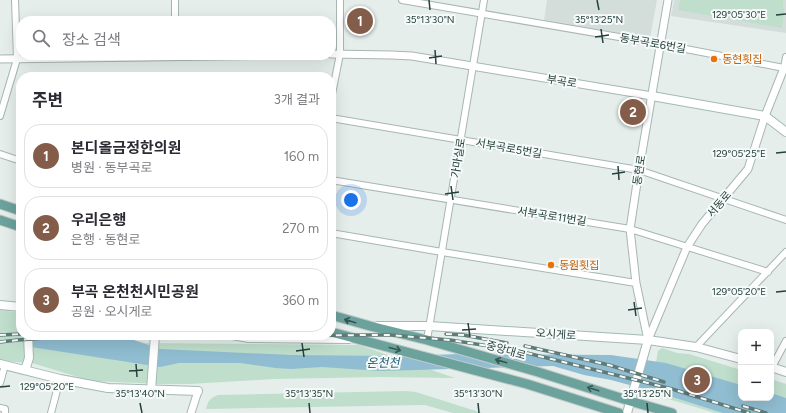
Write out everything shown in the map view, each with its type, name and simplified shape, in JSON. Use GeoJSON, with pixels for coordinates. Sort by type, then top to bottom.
{"type":"FeatureCollection","features":[{"type":"Feature","properties":{"kind":"main road","name":"부곡로"},"geometry":{"type":"LineString","coordinates":[[652,96],[765,116],[786,132]]}},
{"type":"Feature","properties":{"kind":"main road"},"geometry":{"type":"LineString","coordinates":[[0,204],[16,209]]}},
{"type":"Feature","properties":{"kind":"main road"},"geometry":{"type":"LineString","coordinates":[[0,220],[16,225]]}},
{"type":"Feature","properties":{"kind":"main road"},"geometry":{"type":"LineString","coordinates":[[0,305],[16,307]]}},
{"type":"Feature","properties":{"kind":"main road","name":"중앙대로"},"geometry":{"type":"LineString","coordinates":[[336,316],[538,372],[672,413]]}},
{"type":"Feature","properties":{"kind":"main road","name":"오시게로"},"geometry":{"type":"LineString","coordinates":[[370,326],[429,326],[648,340],[696,348],[738,358]]}},
{"type":"Feature","properties":{"kind":"main road"},"geometry":{"type":"LineString","coordinates":[[336,333],[528,384],[619,413]]}},
{"type":"Feature","properties":{"kind":"main road"},"geometry":{"type":"LineString","coordinates":[[336,339],[358,339]]}},
{"type":"Feature","properties":{"kind":"main road"},"geometry":{"type":"LineString","coordinates":[[25,370],[29,358],[28,340]]}},
{"type":"Feature","properties":{"kind":"main road"},"geometry":{"type":"LineString","coordinates":[[152,386],[155,340]]}},
{"type":"Feature","properties":{"kind":"main road"},"geometry":{"type":"LineString","coordinates":[[627,413],[648,340]]}},
{"type":"Feature","properties":{"kind":"main road"},"geometry":{"type":"LineString","coordinates":[[2,364],[60,379],[108,388],[152,386],[198,391]]}},
{"type":"Feature","properties":{"kind":"main road"},"geometry":{"type":"LineString","coordinates":[[774,368],[786,372]]}},
{"type":"Feature","properties":{"kind":"street"},"geometry":{"type":"LineString","coordinates":[[16,0],[16,16]]}},
{"type":"Feature","properties":{"kind":"street"},"geometry":{"type":"LineString","coordinates":[[175,0],[175,16]]}},
{"type":"Feature","properties":{"kind":"street"},"geometry":{"type":"LineString","coordinates":[[336,74],[340,54],[340,0]]}},
{"type":"Feature","properties":{"kind":"street","name":"동부곡로6번길"},"geometry":{"type":"LineString","coordinates":[[402,0],[660,44],[785,68]]}},
{"type":"Feature","properties":{"kind":"street","name":"가마실로"},"geometry":{"type":"LineString","coordinates":[[426,340],[484,0]]}},
{"type":"Feature","properties":{"kind":"street","name":"동현로"},"geometry":{"type":"LineString","coordinates":[[648,340],[636,283],[630,229],[668,0]]}},
{"type":"Feature","properties":{"kind":"street","name":"부곡로"},"geometry":{"type":"LineString","coordinates":[[336,54],[412,56],[652,96]]}},
{"type":"Feature","properties":{"kind":"street"},"geometry":{"type":"LineString","coordinates":[[785,68],[786,57]]}},
{"type":"Feature","properties":{"kind":"street"},"geometry":{"type":"LineString","coordinates":[[0,59],[16,59]]}},
{"type":"Feature","properties":{"kind":"street"},"geometry":{"type":"LineString","coordinates":[[0,116],[17,60]]}},
{"type":"Feature","properties":{"kind":"street","name":"서동로"},"geometry":{"type":"LineString","coordinates":[[648,340],[687,247],[702,224],[748,169],[765,116],[785,68]]}},
{"type":"Feature","properties":{"kind":"street","name":"서부곡로5번길"},"geometry":{"type":"LineString","coordinates":[[336,119],[639,170],[786,220]]}},
{"type":"Feature","properties":{"kind":"street"},"geometry":{"type":"LineString","coordinates":[[0,154],[16,159]]}},
{"type":"Feature","properties":{"kind":"street","name":"서부곡로11번길"},"geometry":{"type":"LineString","coordinates":[[336,181],[630,229],[768,272]]}},
{"type":"Feature","properties":{"kind":"street"},"geometry":{"type":"LineString","coordinates":[[336,234],[636,283]]}},
{"type":"Feature","properties":{"kind":"street"},"geometry":{"type":"LineString","coordinates":[[696,348],[786,252]]}},
{"type":"Feature","properties":{"kind":"street"},"geometry":{"type":"LineString","coordinates":[[773,365],[786,341]]}},
{"type":"Feature","properties":{"kind":"street"},"geometry":{"type":"LineString","coordinates":[[0,383],[2,364]]}},
{"type":"Feature","properties":{"kind":"street"},"geometry":{"type":"LineString","coordinates":[[51,413],[60,379]]}},
{"type":"Feature","properties":{"kind":"street"},"geometry":{"type":"LineString","coordinates":[[191,413],[198,391]]}},
{"type":"Feature","properties":{"kind":"street"},"geometry":{"type":"LineString","coordinates":[[0,408],[5,409],[4,413]]}},
{"type":"Feature","properties":{"kind":"shaded area"},"geometry":{"type":"Polygon","coordinates":[[[547,0],[657,0],[650,38],[544,21],[547,0]]]}},
{"type":"Feature","properties":{"kind":"shaded area"},"geometry":{"type":"Polygon","coordinates":[[[674,0],[786,0],[786,33],[671,16],[674,0]]]}},
{"type":"Feature","properties":{"kind":"green space"},"geometry":{"type":"Polygon","coordinates":[[[680,0],[783,0],[784,13],[782,28],[678,10],[680,0]]]}},
{"type":"Feature","properties":{"kind":"green space"},"geometry":{"type":"Polygon","coordinates":[[[0,310],[16,312],[16,340],[133,340],[145,343],[359,345],[455,378],[380,377],[274,379],[190,384],[161,384],[91,381],[32,363],[0,361],[0,310]]]}},
{"type":"Feature","properties":{"kind":"green space"},"geometry":{"type":"Polygon","coordinates":[[[662,348],[677,353],[689,354],[738,369],[738,401],[774,401],[774,380],[786,384],[786,413],[715,413],[652,394],[651,391],[658,351],[662,348]]]}},
{"type":"Feature","properties":{"kind":"green space"},"geometry":{"type":"Polygon","coordinates":[[[416,392],[482,413],[453,413],[425,405],[206,409],[210,400],[218,395],[416,392]]]}},
{"type":"Feature","properties":{"kind":"water","name":"온천천"},"geometry":{"type":"Polygon","coordinates":[[[25,340],[134,340],[160,349],[290,355],[611,355],[666,363],[738,384],[738,401],[774,401],[774,394],[786,398],[786,413],[723,413],[663,394],[553,366],[381,371],[322,367],[291,369],[240,363],[179,363],[160,367],[31,347],[25,340]]]}},
{"type":"Feature","properties":{"kind":"railway"},"geometry":{"type":"LineString","coordinates":[[0,335],[16,334]]}},
{"type":"Feature","properties":{"kind":"railway"},"geometry":{"type":"LineString","coordinates":[[446,334],[463,335],[507,343]]}},
{"type":"Feature","properties":{"kind":"railway"},"geometry":{"type":"LineString","coordinates":[[336,335],[391,335],[450,340],[515,350],[672,389],[749,413]]}},
{"type":"Feature","properties":{"kind":"railway"},"geometry":{"type":"LineString","coordinates":[[0,342],[18,340]]}},
{"type":"Feature","properties":{"kind":"railway"},"geometry":{"type":"LineString","coordinates":[[525,346],[609,365],[664,382]]}},
{"type":"Feature","properties":{"kind":"railway"},"geometry":{"type":"LineString","coordinates":[[743,406],[766,413]]}},
{"type":"Feature","properties":{"kind":"place","name":"본디올금정한의원"},"geometry":{"type":"Point","coordinates":[360,21]}},
{"type":"Feature","properties":{"kind":"place","name":"동현횟집"},"geometry":{"type":"Point","coordinates":[714,59]}},
{"type":"Feature","properties":{"kind":"place","name":"우리은행"},"geometry":{"type":"Point","coordinates":[633,112]}},
{"type":"Feature","properties":{"kind":"place","name":"동원횟집"},"geometry":{"type":"Point","coordinates":[551,265]}},
{"type":"Feature","properties":{"kind":"place","name":"부곡 온천천시민공원"},"geometry":{"type":"Point","coordinates":[697,380]}}]}
